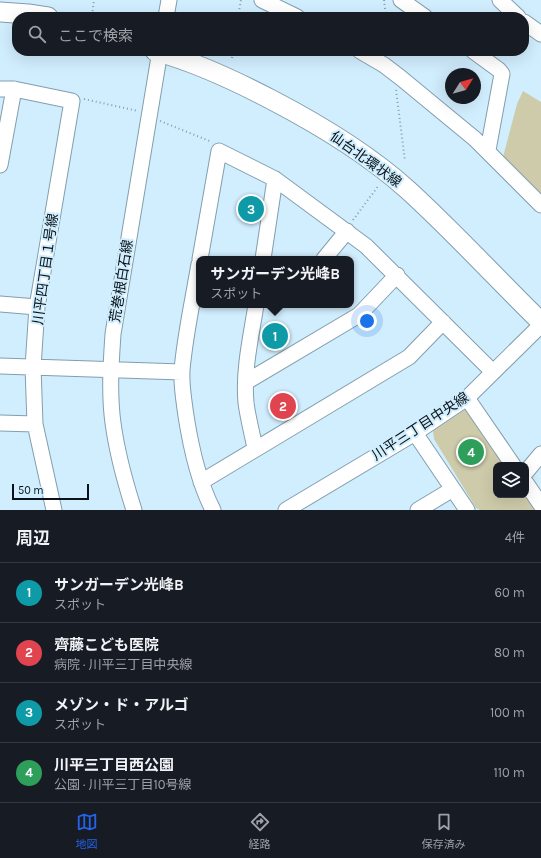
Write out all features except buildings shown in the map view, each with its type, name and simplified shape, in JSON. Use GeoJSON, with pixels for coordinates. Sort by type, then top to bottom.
{"type":"FeatureCollection","features":[{"type":"Feature","properties":{"kind":"main road"},"geometry":{"type":"LineString","coordinates":[[0,12],[12,13]]}},
{"type":"Feature","properties":{"kind":"main road"},"geometry":{"type":"LineString","coordinates":[[0,23],[12,24]]}},
{"type":"Feature","properties":{"kind":"main road","name":"仙台北環状線"},"geometry":{"type":"LineString","coordinates":[[172,56],[185,60],[241,84],[307,118],[345,141],[407,189],[444,224],[541,323]]}},
{"type":"Feature","properties":{"kind":"main road","name":"仙台北環状線"},"geometry":{"type":"LineString","coordinates":[[204,56],[235,67],[275,86],[338,122],[372,146],[408,174],[437,200],[541,305]]}},
{"type":"Feature","properties":{"kind":"street"},"geometry":{"type":"LineString","coordinates":[[167,12],[169,0]]}},
{"type":"Feature","properties":{"kind":"street"},"geometry":{"type":"LineString","coordinates":[[262,0],[287,12]]}},
{"type":"Feature","properties":{"kind":"street"},"geometry":{"type":"LineString","coordinates":[[401,0],[418,12]]}},
{"type":"Feature","properties":{"kind":"street"},"geometry":{"type":"LineString","coordinates":[[500,0],[513,12]]}},
{"type":"Feature","properties":{"kind":"street"},"geometry":{"type":"LineString","coordinates":[[529,26],[541,34]]}},
{"type":"Feature","properties":{"kind":"street","name":"荒巻根白石線"},"geometry":{"type":"LineString","coordinates":[[134,510],[123,474],[113,422],[110,370],[113,334],[157,56]]}},
{"type":"Feature","properties":{"kind":"street"},"geometry":{"type":"LineString","coordinates":[[369,56],[393,72],[488,150],[541,205]]}},
{"type":"Feature","properties":{"kind":"street"},"geometry":{"type":"LineString","coordinates":[[480,56],[499,70],[502,74],[488,150]]}},
{"type":"Feature","properties":{"kind":"street"},"geometry":{"type":"LineString","coordinates":[[0,165],[7,89],[72,101]]}},
{"type":"Feature","properties":{"kind":"street","name":"川平四丁目１号線"},"geometry":{"type":"LineString","coordinates":[[54,510],[34,424],[33,367],[37,308],[72,101]]}},
{"type":"Feature","properties":{"kind":"street"},"geometry":{"type":"LineString","coordinates":[[201,256],[219,151],[275,179],[366,246],[397,275],[493,372]]}},
{"type":"Feature","properties":{"kind":"street"},"geometry":{"type":"LineString","coordinates":[[263,256],[275,179]]}},
{"type":"Feature","properties":{"kind":"street"},"geometry":{"type":"LineString","coordinates":[[326,256],[346,231]]}},
{"type":"Feature","properties":{"kind":"street"},"geometry":{"type":"LineString","coordinates":[[246,382],[359,314],[397,275]]}},
{"type":"Feature","properties":{"kind":"street"},"geometry":{"type":"LineString","coordinates":[[196,281],[185,344],[182,372],[184,400],[190,445],[201,482],[213,510]]}},
{"type":"Feature","properties":{"kind":"street"},"geometry":{"type":"LineString","coordinates":[[0,304],[37,308]]}},
{"type":"Feature","properties":{"kind":"street"},"geometry":{"type":"LineString","coordinates":[[255,448],[246,403],[246,382],[248,357],[256,308]]}},
{"type":"Feature","properties":{"kind":"street"},"geometry":{"type":"LineString","coordinates":[[201,482],[255,448],[409,357],[443,322]]}},
{"type":"Feature","properties":{"kind":"street","name":"川平三丁目中央線"},"geometry":{"type":"LineString","coordinates":[[286,510],[416,433],[467,398],[541,323]]}},
{"type":"Feature","properties":{"kind":"street"},"geometry":{"type":"LineString","coordinates":[[0,366],[182,372]]}},
{"type":"Feature","properties":{"kind":"street"},"geometry":{"type":"LineString","coordinates":[[467,398],[511,462]]}},
{"type":"Feature","properties":{"kind":"street"},"geometry":{"type":"LineString","coordinates":[[0,424],[34,424]]}},
{"type":"Feature","properties":{"kind":"street"},"geometry":{"type":"LineString","coordinates":[[416,433],[467,510]]}},
{"type":"Feature","properties":{"kind":"street"},"geometry":{"type":"LineString","coordinates":[[529,468],[541,454]]}},
{"type":"Feature","properties":{"kind":"street"},"geometry":{"type":"LineString","coordinates":[[529,487],[541,505]]}},
{"type":"Feature","properties":{"kind":"street"},"geometry":{"type":"LineString","coordinates":[[418,510],[453,489]]}},
{"type":"Feature","properties":{"kind":"path"},"geometry":{"type":"LineString","coordinates":[[92,12],[94,0]]}},
{"type":"Feature","properties":{"kind":"path"},"geometry":{"type":"LineString","coordinates":[[239,12],[241,0]]}},
{"type":"Feature","properties":{"kind":"path"},"geometry":{"type":"LineString","coordinates":[[384,0],[385,12]]}},
{"type":"Feature","properties":{"kind":"path"},"geometry":{"type":"LineString","coordinates":[[393,72],[405,161]]}},
{"type":"Feature","properties":{"kind":"path"},"geometry":{"type":"LineString","coordinates":[[72,101],[79,97],[140,112]]}},
{"type":"Feature","properties":{"kind":"path"},"geometry":{"type":"LineString","coordinates":[[159,121],[213,142],[219,151]]}},
{"type":"Feature","properties":{"kind":"path"},"geometry":{"type":"LineString","coordinates":[[346,231],[384,180]]}},
{"type":"Feature","properties":{"kind":"shaded area"},"geometry":{"type":"Polygon","coordinates":[[[523,91],[541,102],[541,196],[503,157],[517,104],[523,91]]]}},
{"type":"Feature","properties":{"kind":"shaded area"},"geometry":{"type":"Polygon","coordinates":[[[470,406],[508,462],[493,462],[493,498],[529,498],[541,510],[480,510],[476,508],[434,439],[433,431],[470,406]]]}},
{"type":"Feature","properties":{"kind":"place","name":"メゾン・ド・アルゴ"},"geometry":{"type":"Point","coordinates":[251,209]}},
{"type":"Feature","properties":{"kind":"place","name":"サンガーデン光峰B"},"geometry":{"type":"Point","coordinates":[275,336]}},
{"type":"Feature","properties":{"kind":"place","name":"齊藤こども医院"},"geometry":{"type":"Point","coordinates":[283,406]}},
{"type":"Feature","properties":{"kind":"place","name":"川平三丁目西公園"},"geometry":{"type":"Point","coordinates":[471,452]}}]}
